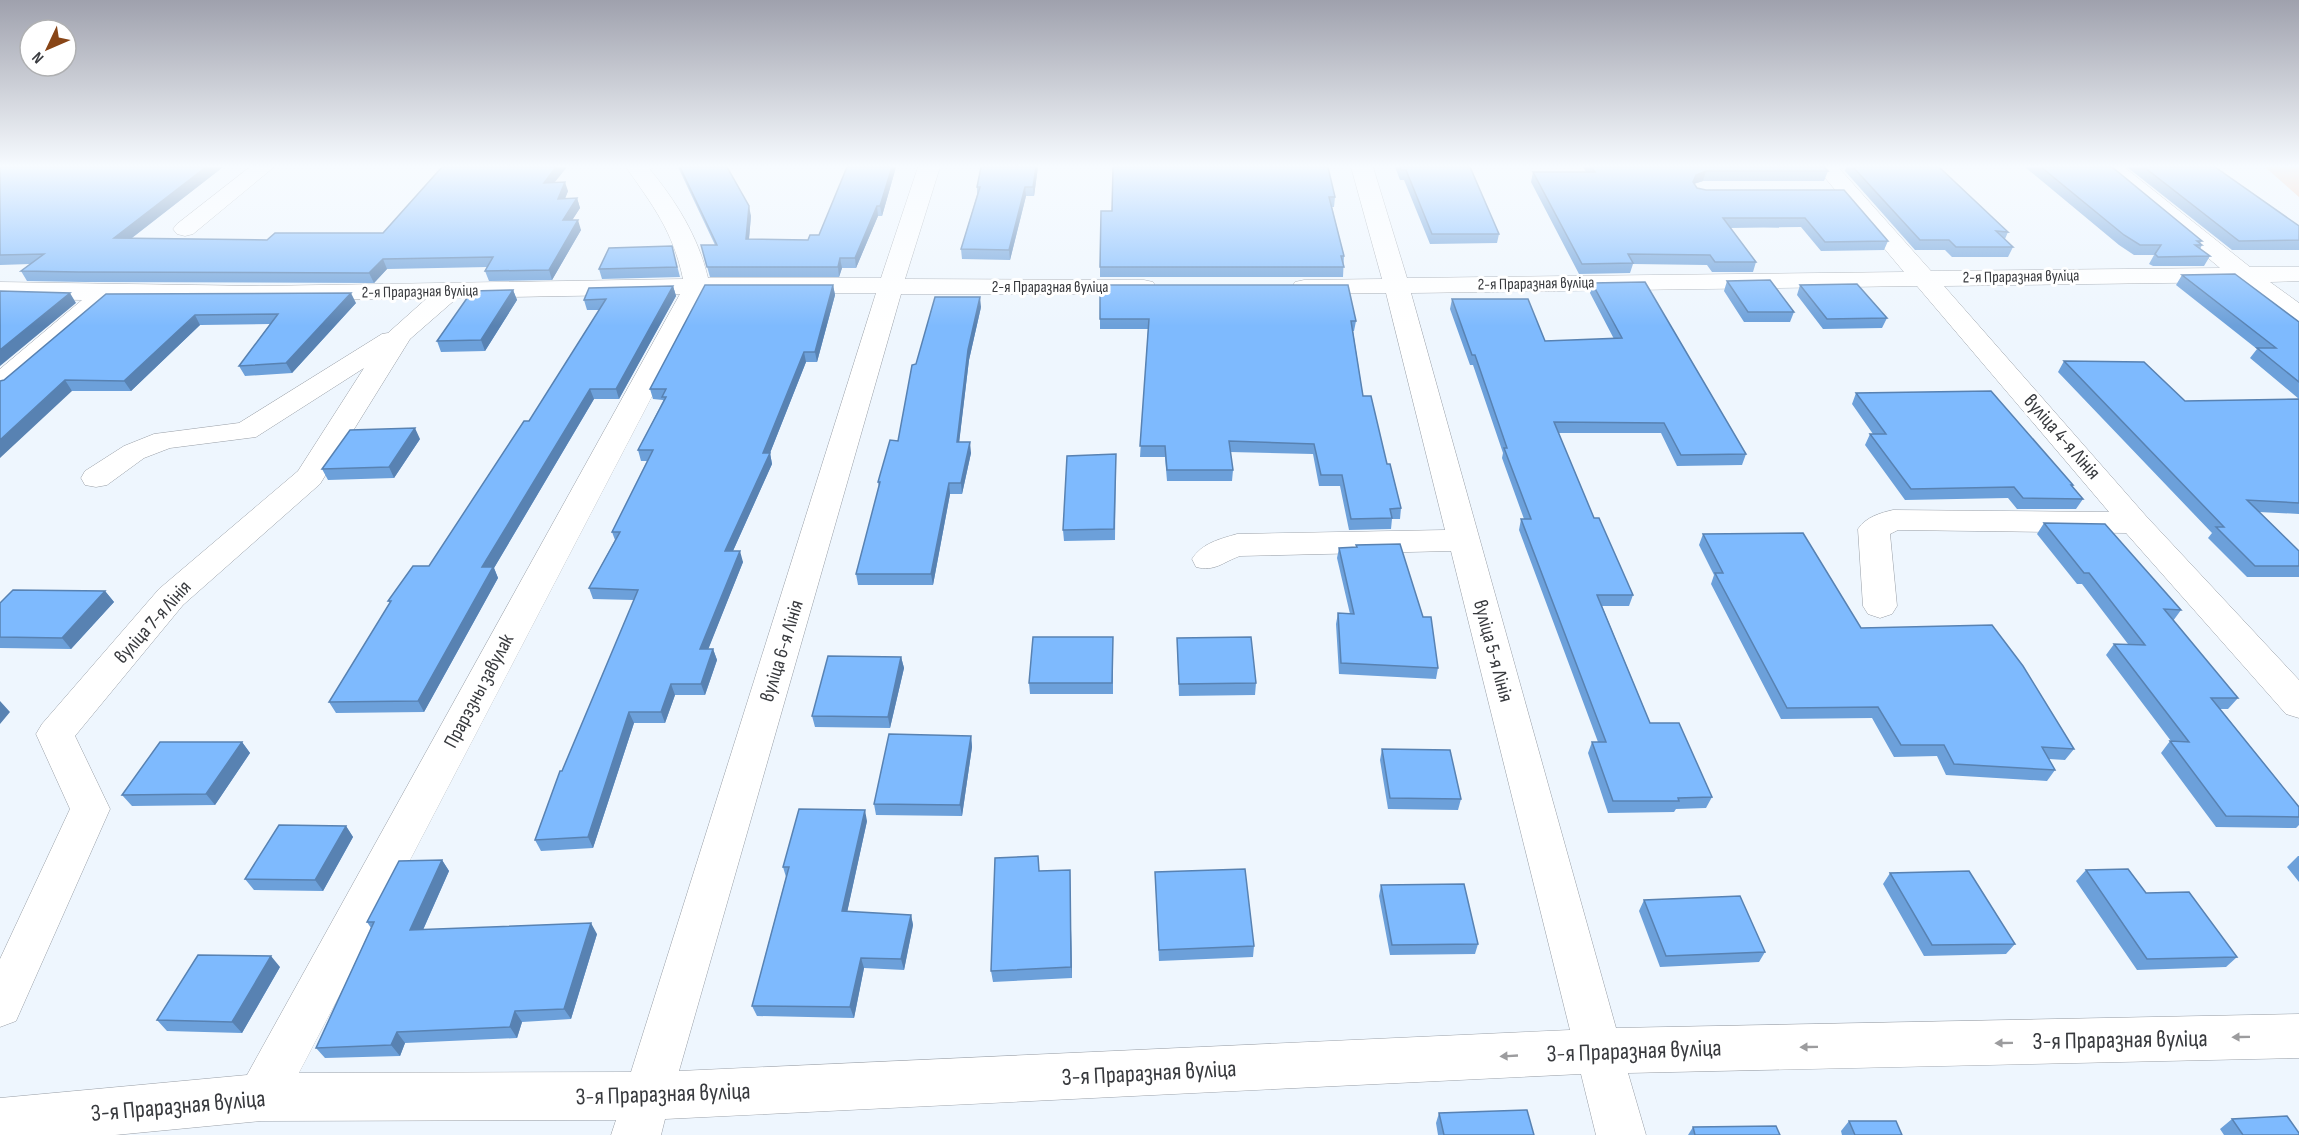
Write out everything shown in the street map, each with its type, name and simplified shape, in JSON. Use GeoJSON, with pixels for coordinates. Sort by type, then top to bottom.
{"type":"FeatureCollection","features":[{"type":"Feature","properties":{"kind":"street"},"geometry":{"type":"LineString","coordinates":[[185,229],[196,220]]}},
{"type":"Feature","properties":{"kind":"street"},"geometry":{"type":"LineString","coordinates":[[673,220],[688,249],[697,286]]}},
{"type":"Feature","properties":{"kind":"street","name":"вуліца 6-я Лінія"},"geometry":{"type":"LineString","coordinates":[[643,1116],[912,220]]}},
{"type":"Feature","properties":{"kind":"street","name":"вуліца 5-я Лінія"},"geometry":{"type":"LineString","coordinates":[[1378,220],[1621,1135]]}},
{"type":"Feature","properties":{"kind":"street","name":"вуліца 4-я Лінія"},"geometry":{"type":"LineString","coordinates":[[1875,220],[2135,523],[2299,704]]}},
{"type":"Feature","properties":{"kind":"street"},"geometry":{"type":"LineString","coordinates":[[2176,220],[2243,274],[2299,315]]}},
{"type":"Feature","properties":{"kind":"street","name":"2-я Праразная вуліца"},"geometry":{"type":"LineString","coordinates":[[1279,287],[2299,274]]}},
{"type":"Feature","properties":{"kind":"street","name":"2-я Праразная вуліца"},"geometry":{"type":"LineString","coordinates":[[0,290],[105,294],[449,292],[697,286],[1173,287]]}},
{"type":"Feature","properties":{"kind":"street","name":"Прарэзны завулак"},"geometry":{"type":"LineString","coordinates":[[261,1097],[697,286]]}},
{"type":"Feature","properties":{"kind":"street","name":"вуліца 7-я Лінія"},"geometry":{"type":"LineString","coordinates":[[0,1005],[90,809],[55,734],[171,597],[309,477],[400,334],[449,292]]}},
{"type":"Feature","properties":{"kind":"street"},"geometry":{"type":"LineString","coordinates":[[0,383],[105,294]]}},
{"type":"Feature","properties":{"kind":"street"},"geometry":{"type":"LineString","coordinates":[[96,478],[134,452],[164,440],[246,431],[400,334]]}},
{"type":"Feature","properties":{"kind":"street"},"geometry":{"type":"LineString","coordinates":[[1880,606],[1874,529],[1893,520],[2135,523]]}},
{"type":"Feature","properties":{"kind":"street"},"geometry":{"type":"LineString","coordinates":[[1208,559],[1220,551],[1237,545],[1464,540]]}},
{"type":"Feature","properties":{"kind":"street","name":"3-я Праразная вуліца"},"geometry":{"type":"LineString","coordinates":[[0,1122],[261,1097],[643,1116],[1598,1051],[2299,1036]]}},
{"type":"Feature","properties":{"kind":"building"},"geometry":{"type":"Polygon","coordinates":[[[0,220],[137,220],[114,238],[267,240],[275,233],[383,233],[395,220],[578,220],[549,270],[485,271],[493,257],[383,259],[369,273],[21,271],[44,254],[0,255],[0,220]]]}},
{"type":"Feature","properties":{"kind":"building"},"geometry":{"type":"Polygon","coordinates":[[[705,220],[748,220],[746,239],[808,240],[810,235],[819,235],[825,220],[871,220],[855,258],[840,258],[838,267],[707,267],[701,245],[717,245],[705,220]]]}},
{"type":"Feature","properties":{"kind":"building"},"geometry":{"type":"Polygon","coordinates":[[[970,220],[1017,220],[1009,250],[961,249],[970,220]]]}},
{"type":"Feature","properties":{"kind":"building"},"geometry":{"type":"Polygon","coordinates":[[[1101,220],[1335,220],[1344,256],[1341,256],[1344,267],[1100,267],[1101,220]]]}},
{"type":"Feature","properties":{"kind":"building"},"geometry":{"type":"Polygon","coordinates":[[[1426,220],[1493,220],[1499,234],[1432,234],[1426,220]]]}},
{"type":"Feature","properties":{"kind":"building"},"geometry":{"type":"Polygon","coordinates":[[[1559,220],[1724,220],[1756,262],[1715,262],[1710,255],[1628,254],[1633,263],[1582,264],[1559,220]]]}},
{"type":"Feature","properties":{"kind":"building"},"geometry":{"type":"Polygon","coordinates":[[[1807,220],[1870,220],[1888,241],[1825,242],[1807,220]]]}},
{"type":"Feature","properties":{"kind":"building"},"geometry":{"type":"Polygon","coordinates":[[[1902,220],[1995,220],[2008,232],[1996,231],[2013,247],[1956,247],[1949,240],[1920,240],[1902,220]]]}},
{"type":"Feature","properties":{"kind":"building"},"geometry":{"type":"Polygon","coordinates":[[[2106,220],[2176,220],[2202,241],[2197,241],[2202,245],[2195,245],[2210,256],[2158,257],[2155,254],[2161,245],[2140,245],[2106,220]]]}},
{"type":"Feature","properties":{"kind":"building"},"geometry":{"type":"Polygon","coordinates":[[[2212,220],[2290,220],[2299,226],[2299,240],[2239,241],[2212,220]]]}},
{"type":"Feature","properties":{"kind":"building"},"geometry":{"type":"Polygon","coordinates":[[[672,246],[677,267],[599,269],[609,248],[672,246]]]}},
{"type":"Feature","properties":{"kind":"building"},"geometry":{"type":"Polygon","coordinates":[[[2235,274],[2299,322],[2299,382],[2257,348],[2276,348],[2182,275],[2235,274]]]}},
{"type":"Feature","properties":{"kind":"building"},"geometry":{"type":"Polygon","coordinates":[[[1770,280],[1794,312],[1748,312],[1727,281],[1770,280]]]}},
{"type":"Feature","properties":{"kind":"building"},"geometry":{"type":"Polygon","coordinates":[[[1645,282],[1746,454],[1681,455],[1664,423],[1554,422],[1594,518],[1599,518],[1633,595],[1597,595],[1650,723],[1679,723],[1712,797],[1678,798],[1679,801],[1613,801],[1592,742],[1606,742],[1521,519],[1531,519],[1504,448],[1507,448],[1475,355],[1472,355],[1452,299],[1528,299],[1545,341],[1622,338],[1592,283],[1645,282]]]}},
{"type":"Feature","properties":{"kind":"building"},"geometry":{"type":"Polygon","coordinates":[[[1857,284],[1887,318],[1827,319],[1800,285],[1857,284]]]}},
{"type":"Feature","properties":{"kind":"building"},"geometry":{"type":"Polygon","coordinates":[[[705,285],[833,285],[815,352],[804,352],[763,453],[770,453],[725,551],[740,551],[700,649],[713,649],[701,684],[671,684],[661,712],[629,712],[588,837],[535,840],[560,771],[562,771],[638,590],[589,588],[620,532],[612,532],[653,450],[638,450],[666,397],[662,397],[666,389],[650,389],[705,285]]]}},
{"type":"Feature","properties":{"kind":"building"},"geometry":{"type":"Polygon","coordinates":[[[1100,285],[1348,285],[1356,321],[1351,321],[1363,396],[1371,396],[1387,464],[1390,464],[1401,508],[1390,509],[1392,518],[1351,519],[1342,475],[1321,475],[1314,444],[1229,441],[1233,470],[1167,470],[1165,446],[1140,446],[1149,319],[1100,319],[1100,285]]]}},
{"type":"Feature","properties":{"kind":"building"},"geometry":{"type":"Polygon","coordinates":[[[673,286],[616,389],[590,389],[482,567],[493,567],[418,701],[329,702],[391,601],[388,601],[413,566],[429,566],[524,421],[529,421],[606,299],[584,300],[589,288],[673,286]]]}},
{"type":"Feature","properties":{"kind":"building"},"geometry":{"type":"Polygon","coordinates":[[[513,290],[481,340],[437,341],[472,291],[513,290]]]}},
{"type":"Feature","properties":{"kind":"building"},"geometry":{"type":"Polygon","coordinates":[[[0,291],[70,293],[0,350],[0,291]]]}},
{"type":"Feature","properties":{"kind":"building"},"geometry":{"type":"Polygon","coordinates":[[[351,293],[286,363],[239,366],[278,314],[195,315],[124,381],[65,380],[0,440],[0,381],[106,294],[351,293]]]}},
{"type":"Feature","properties":{"kind":"building"},"geometry":{"type":"Polygon","coordinates":[[[935,297],[980,297],[968,350],[957,442],[970,442],[961,483],[949,483],[931,574],[856,574],[880,482],[878,482],[890,440],[898,441],[912,365],[916,364],[935,297]]]}},
{"type":"Feature","properties":{"kind":"building"},"geometry":{"type":"Polygon","coordinates":[[[2064,361],[2144,362],[2185,401],[2299,399],[2299,503],[2247,500],[2299,551],[2299,566],[2255,566],[2216,527],[2224,527],[2064,361]]]}},
{"type":"Feature","properties":{"kind":"building"},"geometry":{"type":"Polygon","coordinates":[[[1991,391],[2083,499],[2023,498],[2014,487],[1911,489],[1870,434],[1886,434],[1856,393],[1991,391]]]}},
{"type":"Feature","properties":{"kind":"building"},"geometry":{"type":"Polygon","coordinates":[[[415,428],[389,467],[322,469],[350,430],[415,428]]]}},
{"type":"Feature","properties":{"kind":"building"},"geometry":{"type":"Polygon","coordinates":[[[1116,454],[1114,529],[1063,530],[1067,456],[1116,454]]]}},
{"type":"Feature","properties":{"kind":"building"},"geometry":{"type":"Polygon","coordinates":[[[2044,523],[2105,524],[2181,610],[2164,609],[2238,698],[2211,698],[2299,807],[2299,817],[2226,816],[2170,741],[2189,742],[2114,644],[2145,645],[2089,573],[2084,573],[2044,523]]]}},
{"type":"Feature","properties":{"kind":"building"},"geometry":{"type":"Polygon","coordinates":[[[1803,533],[1861,628],[1992,625],[2023,666],[2074,749],[2042,747],[2055,770],[1954,764],[1944,745],[1901,745],[1878,707],[1787,708],[1715,573],[1723,573],[1703,534],[1803,533]]]}},
{"type":"Feature","properties":{"kind":"building"},"geometry":{"type":"Polygon","coordinates":[[[1400,544],[1423,617],[1431,617],[1438,668],[1341,663],[1338,613],[1354,614],[1339,548],[1357,547],[1356,545],[1400,544]]]}},
{"type":"Feature","properties":{"kind":"building"},"geometry":{"type":"Polygon","coordinates":[[[13,590],[105,591],[62,638],[0,637],[0,603],[13,590]]]}},
{"type":"Feature","properties":{"kind":"building"},"geometry":{"type":"Polygon","coordinates":[[[1033,637],[1113,637],[1112,683],[1029,683],[1033,637]]]}},
{"type":"Feature","properties":{"kind":"building"},"geometry":{"type":"Polygon","coordinates":[[[1251,637],[1256,683],[1179,684],[1177,638],[1251,637]]]}},
{"type":"Feature","properties":{"kind":"building"},"geometry":{"type":"Polygon","coordinates":[[[828,656],[901,657],[888,717],[812,716],[828,656]]]}},
{"type":"Feature","properties":{"kind":"building"},"geometry":{"type":"Polygon","coordinates":[[[889,734],[971,736],[960,805],[874,804],[889,734]]]}},
{"type":"Feature","properties":{"kind":"building"},"geometry":{"type":"Polygon","coordinates":[[[160,742],[242,742],[206,794],[122,795],[160,742]]]}},
{"type":"Feature","properties":{"kind":"building"},"geometry":{"type":"Polygon","coordinates":[[[1382,749],[1450,750],[1461,799],[1390,798],[1382,749]]]}},
{"type":"Feature","properties":{"kind":"building"},"geometry":{"type":"Polygon","coordinates":[[[799,809],[865,810],[842,911],[911,915],[901,959],[861,958],[850,1007],[752,1006],[789,867],[783,867],[799,809]]]}},
{"type":"Feature","properties":{"kind":"building"},"geometry":{"type":"Polygon","coordinates":[[[279,825],[346,826],[315,880],[245,879],[279,825]]]}},
{"type":"Feature","properties":{"kind":"building"},"geometry":{"type":"Polygon","coordinates":[[[1038,856],[1039,871],[1070,870],[1071,967],[991,971],[995,858],[1038,856]]]}},
{"type":"Feature","properties":{"kind":"building"},"geometry":{"type":"Polygon","coordinates":[[[442,860],[410,930],[591,923],[564,1009],[515,1011],[510,1027],[397,1032],[391,1045],[316,1048],[374,922],[367,922],[399,861],[442,860]]]}},
{"type":"Feature","properties":{"kind":"building"},"geometry":{"type":"Polygon","coordinates":[[[1245,869],[1254,946],[1159,950],[1155,872],[1245,869]]]}},
{"type":"Feature","properties":{"kind":"building"},"geometry":{"type":"Polygon","coordinates":[[[2128,869],[2146,893],[2189,892],[2237,957],[2147,959],[2086,870],[2128,869]]]}},
{"type":"Feature","properties":{"kind":"building"},"geometry":{"type":"Polygon","coordinates":[[[1969,871],[2015,944],[1932,945],[1890,873],[1969,871]]]}},
{"type":"Feature","properties":{"kind":"building"},"geometry":{"type":"Polygon","coordinates":[[[1464,884],[1478,944],[1392,945],[1381,885],[1464,884]]]}},
{"type":"Feature","properties":{"kind":"building"},"geometry":{"type":"Polygon","coordinates":[[[1740,896],[1765,952],[1666,956],[1644,900],[1740,896]]]}},
{"type":"Feature","properties":{"kind":"building"},"geometry":{"type":"Polygon","coordinates":[[[198,955],[271,956],[232,1022],[157,1020],[198,955]]]}},
{"type":"Feature","properties":{"kind":"building"},"geometry":{"type":"Polygon","coordinates":[[[1527,1110],[1534,1135],[1444,1135],[1439,1113],[1527,1110]]]}},
{"type":"Feature","properties":{"kind":"building"},"geometry":{"type":"Polygon","coordinates":[[[2287,1116],[2299,1135],[2243,1135],[2232,1119],[2287,1116]]]}},
{"type":"Feature","properties":{"kind":"building"},"geometry":{"type":"Polygon","coordinates":[[[1849,1121],[1896,1121],[1902,1135],[1855,1135],[1849,1121]]]}},
{"type":"Feature","properties":{"kind":"building"},"geometry":{"type":"Polygon","coordinates":[[[1776,1126],[1780,1135],[1695,1135],[1693,1127],[1776,1126]]]}}]}
